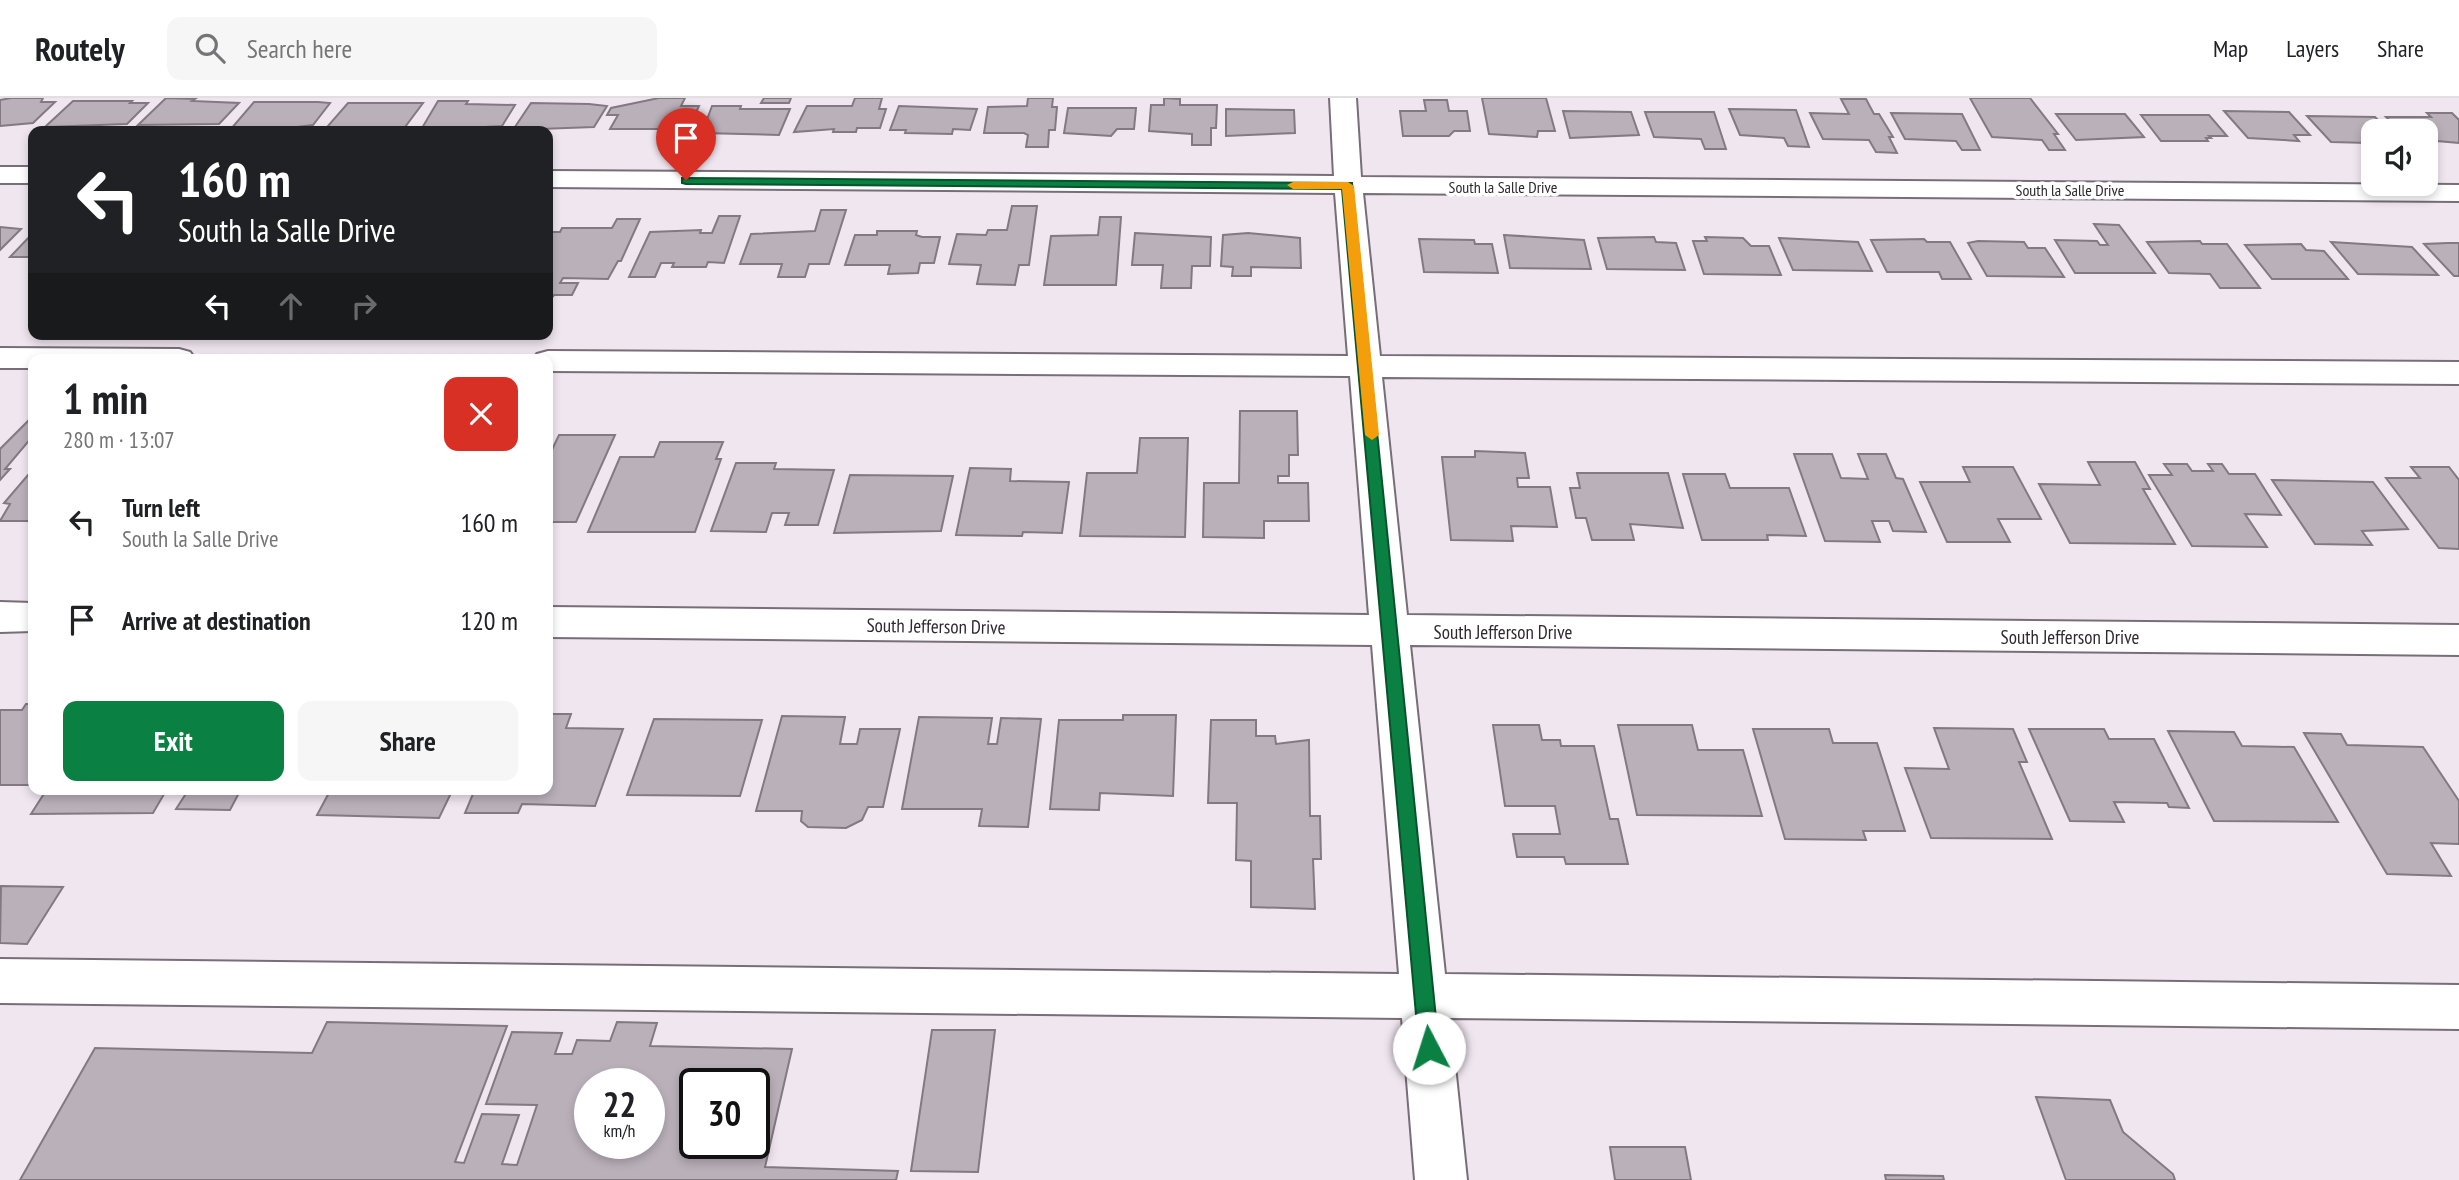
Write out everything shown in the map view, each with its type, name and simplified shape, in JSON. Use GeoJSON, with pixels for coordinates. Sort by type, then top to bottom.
{"type":"FeatureCollection","features":[{"type":"Feature","properties":{"kind":"street"},"geometry":{"type":"LineString","coordinates":[[1343,98],[1348,186],[1441,1180]]}},
{"type":"Feature","properties":{"kind":"street"},"geometry":{"type":"LineString","coordinates":[[0,175],[28,175]]}},
{"type":"Feature","properties":{"kind":"street","name":"South la Salle Drive"},"geometry":{"type":"LineString","coordinates":[[553,179],[2459,192]]}},
{"type":"Feature","properties":{"kind":"street"},"geometry":{"type":"LineString","coordinates":[[0,358],[28,358]]}},
{"type":"Feature","properties":{"kind":"street"},"geometry":{"type":"LineString","coordinates":[[553,361],[2459,373]]}},
{"type":"Feature","properties":{"kind":"street"},"geometry":{"type":"LineString","coordinates":[[0,617],[28,617]]}},
{"type":"Feature","properties":{"kind":"street","name":"South Jefferson Drive"},"geometry":{"type":"LineString","coordinates":[[553,622],[2459,640]]}},
{"type":"Feature","properties":{"kind":"street"},"geometry":{"type":"LineString","coordinates":[[0,981],[2459,1007]]}},
{"type":"Feature","properties":{"kind":"building"},"geometry":{"type":"Polygon","coordinates":[[[43,98],[41,102],[55,102],[33,123],[0,126],[0,100],[43,98]]]}},
{"type":"Feature","properties":{"kind":"building"},"geometry":{"type":"Polygon","coordinates":[[[166,98],[239,103],[219,124],[138,125],[166,98]]]}},
{"type":"Feature","properties":{"kind":"building"},"geometry":{"type":"Polygon","coordinates":[[[659,98],[685,98],[681,106],[699,106],[688,129],[610,129],[618,115],[607,115],[611,108],[659,98]]]}},
{"type":"Feature","properties":{"kind":"building"},"geometry":{"type":"Polygon","coordinates":[[[764,98],[791,98],[789,103],[761,103],[764,98]]]}},
{"type":"Feature","properties":{"kind":"building"},"geometry":{"type":"Polygon","coordinates":[[[855,98],[882,98],[879,109],[886,109],[880,128],[857,128],[856,132],[833,132],[834,129],[794,132],[807,106],[852,106],[855,98]]]}},
{"type":"Feature","properties":{"kind":"building"},"geometry":{"type":"Polygon","coordinates":[[[1028,98],[1053,98],[1052,107],[1057,107],[1055,130],[1049,130],[1048,147],[1026,147],[1028,135],[1024,133],[984,133],[988,107],[1027,106],[1028,98]]]}},
{"type":"Feature","properties":{"kind":"building"},"geometry":{"type":"Polygon","coordinates":[[[1164,98],[1180,99],[1180,105],[1217,105],[1216,128],[1211,128],[1211,145],[1192,145],[1192,134],[1149,131],[1151,105],[1164,105],[1164,98]]]}},
{"type":"Feature","properties":{"kind":"building"},"geometry":{"type":"Polygon","coordinates":[[[1482,98],[1546,98],[1555,131],[1538,131],[1537,137],[1489,134],[1482,98]]]}},
{"type":"Feature","properties":{"kind":"building"},"geometry":{"type":"Polygon","coordinates":[[[1970,98],[2030,98],[2058,134],[2054,134],[2065,150],[2049,150],[2042,140],[1992,137],[1970,98]]]}},
{"type":"Feature","properties":{"kind":"building"},"geometry":{"type":"Polygon","coordinates":[[[1841,99],[1866,99],[1874,114],[1879,114],[1893,137],[1889,137],[1897,153],[1876,152],[1869,140],[1823,139],[1810,113],[1849,114],[1841,99]]]}},
{"type":"Feature","properties":{"kind":"building"},"geometry":{"type":"Polygon","coordinates":[[[1424,100],[1447,100],[1449,111],[1467,111],[1470,131],[1454,131],[1449,136],[1403,136],[1400,111],[1426,111],[1424,100]]]}},
{"type":"Feature","properties":{"kind":"building"},"geometry":{"type":"Polygon","coordinates":[[[73,101],[148,103],[127,124],[46,126],[73,101]]]}},
{"type":"Feature","properties":{"kind":"building"},"geometry":{"type":"Polygon","coordinates":[[[438,101],[515,105],[502,126],[423,126],[438,101]]]}},
{"type":"Feature","properties":{"kind":"building"},"geometry":{"type":"Polygon","coordinates":[[[254,102],[330,103],[313,125],[233,126],[254,102]]]}},
{"type":"Feature","properties":{"kind":"building"},"geometry":{"type":"Polygon","coordinates":[[[348,103],[423,103],[406,126],[328,126],[348,103]]]}},
{"type":"Feature","properties":{"kind":"building"},"geometry":{"type":"Polygon","coordinates":[[[531,103],[607,106],[594,127],[516,126],[531,103]]]}},
{"type":"Feature","properties":{"kind":"building"},"geometry":{"type":"Polygon","coordinates":[[[712,106],[790,109],[779,135],[702,133],[712,106]]]}},
{"type":"Feature","properties":{"kind":"building"},"geometry":{"type":"Polygon","coordinates":[[[899,106],[977,109],[970,130],[953,129],[952,134],[905,133],[906,130],[890,130],[899,106]]]}},
{"type":"Feature","properties":{"kind":"building"},"geometry":{"type":"Polygon","coordinates":[[[1068,108],[1136,108],[1134,129],[1117,129],[1111,136],[1064,133],[1068,108]]]}},
{"type":"Feature","properties":{"kind":"building"},"geometry":{"type":"Polygon","coordinates":[[[1226,109],[1294,110],[1295,133],[1226,136],[1226,109]]]}},
{"type":"Feature","properties":{"kind":"building"},"geometry":{"type":"Polygon","coordinates":[[[1729,109],[1796,110],[1809,147],[1788,146],[1784,138],[1740,135],[1729,109]]]}},
{"type":"Feature","properties":{"kind":"building"},"geometry":{"type":"Polygon","coordinates":[[[1563,111],[1631,112],[1639,135],[1570,138],[1563,111]]]}},
{"type":"Feature","properties":{"kind":"building"},"geometry":{"type":"Polygon","coordinates":[[[2224,111],[2289,112],[2310,135],[2294,135],[2299,141],[2248,138],[2224,111]]]}},
{"type":"Feature","properties":{"kind":"building"},"geometry":{"type":"Polygon","coordinates":[[[1645,112],[1714,112],[1726,149],[1705,149],[1701,139],[1654,137],[1645,112]]]}},
{"type":"Feature","properties":{"kind":"building"},"geometry":{"type":"Polygon","coordinates":[[[1891,113],[1962,114],[1980,150],[1962,150],[1956,141],[1905,139],[1891,113]]]}},
{"type":"Feature","properties":{"kind":"building"},"geometry":{"type":"Polygon","coordinates":[[[2427,113],[2452,113],[2459,120],[2459,143],[2438,141],[2438,119],[2386,117],[2431,117],[2427,113]]]}},
{"type":"Feature","properties":{"kind":"building"},"geometry":{"type":"Polygon","coordinates":[[[2056,114],[2125,114],[2144,137],[2076,140],[2056,114]]]}},
{"type":"Feature","properties":{"kind":"building"},"geometry":{"type":"Polygon","coordinates":[[[2141,115],[2209,115],[2227,136],[2209,136],[2211,138],[2206,138],[2208,141],[2161,141],[2141,115]]]}},
{"type":"Feature","properties":{"kind":"building"},"geometry":{"type":"Polygon","coordinates":[[[2307,116],[2377,119],[2361,119],[2361,143],[2331,142],[2307,116]]]}},
{"type":"Feature","properties":{"kind":"building"},"geometry":{"type":"Polygon","coordinates":[[[1012,206],[1037,206],[1029,265],[1019,265],[1015,285],[977,284],[981,265],[949,264],[957,234],[986,235],[988,230],[1007,230],[1012,206]]]}},
{"type":"Feature","properties":{"kind":"building"},"geometry":{"type":"Polygon","coordinates":[[[821,210],[846,210],[829,264],[809,264],[805,277],[778,277],[782,264],[740,264],[751,234],[815,231],[821,210]]]}},
{"type":"Feature","properties":{"kind":"building"},"geometry":{"type":"Polygon","coordinates":[[[719,216],[740,216],[724,263],[708,262],[706,267],[672,267],[674,263],[661,263],[655,277],[629,277],[650,232],[701,230],[700,233],[712,233],[719,216]]]}},
{"type":"Feature","properties":{"kind":"building"},"geometry":{"type":"Polygon","coordinates":[[[1100,217],[1121,217],[1116,285],[1044,285],[1051,236],[1098,235],[1100,217]]]}},
{"type":"Feature","properties":{"kind":"building"},"geometry":{"type":"Polygon","coordinates":[[[617,219],[640,219],[621,261],[618,261],[608,279],[563,278],[560,283],[578,283],[572,295],[553,296],[553,232],[560,232],[562,228],[612,228],[617,219]]]}},
{"type":"Feature","properties":{"kind":"building"},"geometry":{"type":"Polygon","coordinates":[[[2094,224],[2119,225],[2155,273],[2075,273],[2055,240],[2097,241],[2100,245],[2108,245],[2094,224]]]}},
{"type":"Feature","properties":{"kind":"building"},"geometry":{"type":"Polygon","coordinates":[[[0,227],[21,229],[0,250],[0,227]]]}},
{"type":"Feature","properties":{"kind":"building"},"geometry":{"type":"Polygon","coordinates":[[[877,231],[917,231],[916,235],[922,237],[940,237],[934,263],[920,263],[918,273],[888,274],[890,265],[845,265],[855,235],[877,235],[877,231]]]}},
{"type":"Feature","properties":{"kind":"building"},"geometry":{"type":"Polygon","coordinates":[[[1135,233],[1211,237],[1210,266],[1192,266],[1191,288],[1161,288],[1163,265],[1132,265],[1135,233]]]}},
{"type":"Feature","properties":{"kind":"building"},"geometry":{"type":"Polygon","coordinates":[[[1248,233],[1300,238],[1301,268],[1251,267],[1251,276],[1232,276],[1233,267],[1221,266],[1223,235],[1248,233]]]}},
{"type":"Feature","properties":{"kind":"building"},"geometry":{"type":"Polygon","coordinates":[[[1504,235],[1584,240],[1591,269],[1510,268],[1504,235]]]}},
{"type":"Feature","properties":{"kind":"building"},"geometry":{"type":"Polygon","coordinates":[[[1654,237],[1656,242],[1676,243],[1685,270],[1607,269],[1598,238],[1654,237]]]}},
{"type":"Feature","properties":{"kind":"building"},"geometry":{"type":"Polygon","coordinates":[[[1705,237],[1743,238],[1751,246],[1769,246],[1781,275],[1704,274],[1693,241],[1707,241],[1705,237]]]}},
{"type":"Feature","properties":{"kind":"building"},"geometry":{"type":"Polygon","coordinates":[[[28,238],[28,257],[10,257],[28,238]]]}},
{"type":"Feature","properties":{"kind":"building"},"geometry":{"type":"Polygon","coordinates":[[[1779,238],[1858,242],[1872,271],[1793,270],[1779,238]]]}},
{"type":"Feature","properties":{"kind":"building"},"geometry":{"type":"Polygon","coordinates":[[[1419,239],[1474,240],[1475,244],[1492,244],[1498,273],[1424,272],[1419,239]]]}},
{"type":"Feature","properties":{"kind":"building"},"geometry":{"type":"Polygon","coordinates":[[[1924,239],[1927,242],[1950,242],[1971,279],[1942,279],[1939,272],[1887,272],[1871,240],[1924,239]]]}},
{"type":"Feature","properties":{"kind":"building"},"geometry":{"type":"Polygon","coordinates":[[[2200,241],[2202,244],[2227,244],[2260,288],[2220,288],[2210,274],[2169,273],[2147,242],[2200,241]]]}},
{"type":"Feature","properties":{"kind":"building"},"geometry":{"type":"Polygon","coordinates":[[[2024,242],[2028,248],[2045,248],[2064,277],[1987,276],[1968,243],[2024,242]]]}},
{"type":"Feature","properties":{"kind":"building"},"geometry":{"type":"Polygon","coordinates":[[[2331,242],[2412,247],[2438,275],[2358,274],[2331,242]]]}},
{"type":"Feature","properties":{"kind":"building"},"geometry":{"type":"Polygon","coordinates":[[[2459,243],[2459,276],[2454,276],[2424,244],[2459,243]]]}},
{"type":"Feature","properties":{"kind":"building"},"geometry":{"type":"Polygon","coordinates":[[[2301,244],[2306,250],[2324,251],[2348,279],[2272,279],[2245,245],[2301,244]]]}},
{"type":"Feature","properties":{"kind":"building"},"geometry":{"type":"Polygon","coordinates":[[[1240,411],[1297,411],[1298,455],[1289,455],[1289,476],[1278,476],[1278,483],[1308,483],[1309,521],[1264,521],[1264,538],[1203,537],[1204,483],[1239,483],[1240,411]]]}},
{"type":"Feature","properties":{"kind":"building"},"geometry":{"type":"Polygon","coordinates":[[[28,421],[28,442],[5,469],[10,469],[0,480],[0,449],[28,421]]]}},
{"type":"Feature","properties":{"kind":"building"},"geometry":{"type":"Polygon","coordinates":[[[559,435],[615,435],[576,522],[553,522],[553,448],[559,435]]]}},
{"type":"Feature","properties":{"kind":"building"},"geometry":{"type":"Polygon","coordinates":[[[1140,438],[1188,438],[1185,537],[1080,536],[1087,473],[1137,473],[1140,438]]]}},
{"type":"Feature","properties":{"kind":"building"},"geometry":{"type":"Polygon","coordinates":[[[660,442],[723,442],[716,459],[721,459],[695,532],[588,532],[620,457],[654,457],[660,442]]]}},
{"type":"Feature","properties":{"kind":"building"},"geometry":{"type":"Polygon","coordinates":[[[1475,451],[1525,453],[1529,478],[1517,478],[1518,487],[1550,487],[1557,527],[1511,526],[1513,541],[1451,540],[1442,457],[1475,457],[1475,451]]]}},
{"type":"Feature","properties":{"kind":"building"},"geometry":{"type":"Polygon","coordinates":[[[1794,454],[1832,454],[1841,478],[1868,479],[1858,454],[1886,454],[1896,478],[1903,479],[1926,532],[1893,531],[1889,521],[1872,521],[1880,542],[1825,541],[1794,454]]]}},
{"type":"Feature","properties":{"kind":"building"},"geometry":{"type":"Polygon","coordinates":[[[2088,462],[2135,462],[2150,489],[2143,489],[2175,544],[2070,543],[2039,484],[2100,485],[2088,462]]]}},
{"type":"Feature","properties":{"kind":"building"},"geometry":{"type":"Polygon","coordinates":[[[736,463],[776,463],[774,469],[834,470],[818,525],[785,525],[789,513],[772,513],[766,532],[711,531],[736,463]]]}},
{"type":"Feature","properties":{"kind":"building"},"geometry":{"type":"Polygon","coordinates":[[[2164,464],[2187,464],[2192,471],[2213,471],[2208,464],[2222,464],[2229,474],[2255,474],[2281,515],[2245,514],[2267,547],[2192,546],[2149,475],[2172,475],[2164,464]]]}},
{"type":"Feature","properties":{"kind":"building"},"geometry":{"type":"Polygon","coordinates":[[[1963,467],[2013,467],[2041,519],[1998,519],[2010,542],[1947,542],[1920,482],[1970,482],[1963,467]]]}},
{"type":"Feature","properties":{"kind":"building"},"geometry":{"type":"Polygon","coordinates":[[[2411,467],[2449,467],[2459,480],[2459,549],[2439,548],[2386,478],[2420,478],[2411,467]]]}},
{"type":"Feature","properties":{"kind":"building"},"geometry":{"type":"Polygon","coordinates":[[[970,468],[1011,469],[1010,481],[1069,482],[1062,533],[1023,532],[1022,536],[956,535],[970,468]]]}},
{"type":"Feature","properties":{"kind":"building"},"geometry":{"type":"Polygon","coordinates":[[[1577,473],[1668,473],[1683,528],[1630,524],[1634,540],[1592,540],[1586,518],[1576,518],[1570,488],[1580,488],[1577,473]]]}},
{"type":"Feature","properties":{"kind":"building"},"geometry":{"type":"Polygon","coordinates":[[[1683,474],[1725,474],[1730,488],[1789,488],[1806,536],[1767,535],[1768,540],[1702,540],[1683,474]]]}},
{"type":"Feature","properties":{"kind":"building"},"geometry":{"type":"Polygon","coordinates":[[[28,475],[28,521],[0,521],[10,504],[4,503],[28,475]]]}},
{"type":"Feature","properties":{"kind":"building"},"geometry":{"type":"Polygon","coordinates":[[[850,475],[953,476],[941,531],[834,533],[850,475]]]}},
{"type":"Feature","properties":{"kind":"building"},"geometry":{"type":"Polygon","coordinates":[[[2272,480],[2373,482],[2408,529],[2362,531],[2372,545],[2315,544],[2272,480]]]}},
{"type":"Feature","properties":{"kind":"building"},"geometry":{"type":"Polygon","coordinates":[[[28,704],[28,785],[0,785],[0,710],[22,710],[28,704]]]}},
{"type":"Feature","properties":{"kind":"building"},"geometry":{"type":"Polygon","coordinates":[[[553,714],[571,714],[566,728],[623,729],[595,806],[522,804],[518,813],[465,813],[472,795],[553,795],[553,714]]]}},
{"type":"Feature","properties":{"kind":"building"},"geometry":{"type":"Polygon","coordinates":[[[1123,715],[1176,715],[1173,796],[1100,793],[1099,810],[1050,809],[1059,720],[1123,720],[1123,715]]]}},
{"type":"Feature","properties":{"kind":"building"},"geometry":{"type":"Polygon","coordinates":[[[782,716],[845,717],[840,744],[857,744],[860,729],[900,729],[883,807],[868,807],[862,820],[846,828],[808,827],[801,821],[802,811],[756,811],[782,716]]]}},
{"type":"Feature","properties":{"kind":"building"},"geometry":{"type":"Polygon","coordinates":[[[919,717],[992,718],[988,744],[997,744],[1001,718],[1041,719],[1028,827],[979,826],[982,809],[902,809],[919,717]]]}},
{"type":"Feature","properties":{"kind":"building"},"geometry":{"type":"Polygon","coordinates":[[[654,719],[762,720],[740,796],[627,795],[654,719]]]}},
{"type":"Feature","properties":{"kind":"building"},"geometry":{"type":"Polygon","coordinates":[[[1211,720],[1256,720],[1256,736],[1275,736],[1276,744],[1309,740],[1310,816],[1320,816],[1321,859],[1313,859],[1315,909],[1251,907],[1251,861],[1236,860],[1237,803],[1208,803],[1211,720]]]}},
{"type":"Feature","properties":{"kind":"building"},"geometry":{"type":"Polygon","coordinates":[[[1493,725],[1539,725],[1542,740],[1560,740],[1561,746],[1594,746],[1610,819],[1618,819],[1628,864],[1566,864],[1564,857],[1517,857],[1513,834],[1560,834],[1555,806],[1505,806],[1493,725]]]}},
{"type":"Feature","properties":{"kind":"building"},"geometry":{"type":"Polygon","coordinates":[[[1618,725],[1692,725],[1698,750],[1743,750],[1762,816],[1637,815],[1618,725]]]}},
{"type":"Feature","properties":{"kind":"building"},"geometry":{"type":"Polygon","coordinates":[[[1934,728],[2013,729],[2027,762],[2019,762],[2052,839],[1931,838],[1905,768],[1949,769],[1934,728]]]}},
{"type":"Feature","properties":{"kind":"building"},"geometry":{"type":"Polygon","coordinates":[[[1753,729],[1829,729],[1833,743],[1877,743],[1905,831],[1863,831],[1866,840],[1785,839],[1753,729]]]}},
{"type":"Feature","properties":{"kind":"building"},"geometry":{"type":"Polygon","coordinates":[[[2029,729],[2104,729],[2109,739],[2154,739],[2189,808],[2169,807],[2167,803],[2114,802],[2124,822],[2070,821],[2029,729]]]}},
{"type":"Feature","properties":{"kind":"building"},"geometry":{"type":"Polygon","coordinates":[[[2168,731],[2234,732],[2242,746],[2294,747],[2338,822],[2214,821],[2168,731]]]}},
{"type":"Feature","properties":{"kind":"building"},"geometry":{"type":"Polygon","coordinates":[[[2304,733],[2341,734],[2347,745],[2423,747],[2459,801],[2459,844],[2431,843],[2451,876],[2387,874],[2304,733]]]}},
{"type":"Feature","properties":{"kind":"building"},"geometry":{"type":"Polygon","coordinates":[[[43,795],[164,795],[153,813],[31,814],[43,795]]]}},
{"type":"Feature","properties":{"kind":"building"},"geometry":{"type":"Polygon","coordinates":[[[185,795],[238,795],[230,810],[176,809],[185,795]]]}},
{"type":"Feature","properties":{"kind":"building"},"geometry":{"type":"Polygon","coordinates":[[[328,795],[450,795],[439,818],[317,815],[328,795]]]}},
{"type":"Feature","properties":{"kind":"building"},"geometry":{"type":"Polygon","coordinates":[[[1,886],[63,887],[27,944],[0,943],[1,886]]]}},
{"type":"Feature","properties":{"kind":"building"},"geometry":{"type":"Polygon","coordinates":[[[327,1022],[507,1026],[455,1162],[464,1163],[482,1114],[519,1115],[502,1164],[517,1165],[537,1105],[486,1104],[512,1032],[562,1033],[555,1054],[572,1054],[577,1040],[610,1041],[617,1022],[657,1023],[650,1046],[792,1049],[770,1145],[770,1068],[679,1068],[679,1159],[767,1159],[765,1167],[898,1171],[896,1180],[20,1180],[95,1048],[312,1053],[327,1022]]]}},
{"type":"Feature","properties":{"kind":"building"},"geometry":{"type":"Polygon","coordinates":[[[932,1030],[995,1030],[978,1172],[911,1171],[932,1030]]]}},
{"type":"Feature","properties":{"kind":"building"},"geometry":{"type":"Polygon","coordinates":[[[2036,1097],[2110,1100],[2123,1132],[2173,1174],[2175,1180],[2066,1180],[2036,1097]]]}},
{"type":"Feature","properties":{"kind":"building"},"geometry":{"type":"Polygon","coordinates":[[[1610,1147],[1685,1147],[1691,1180],[1615,1180],[1610,1147]]]}},
{"type":"Feature","properties":{"kind":"building"},"geometry":{"type":"Polygon","coordinates":[[[1885,1175],[1943,1176],[1944,1180],[1886,1180],[1885,1175]]]}},
{"type":"Feature","properties":{"kind":"slow traffic"},"geometry":{"type":"LineString","coordinates":[[1293,185],[1348,186],[1372,435]]}},
{"type":"Feature","properties":{"kind":"route"},"geometry":{"type":"LineString","coordinates":[[686,180],[1348,186],[1429,1048]]}}]}
